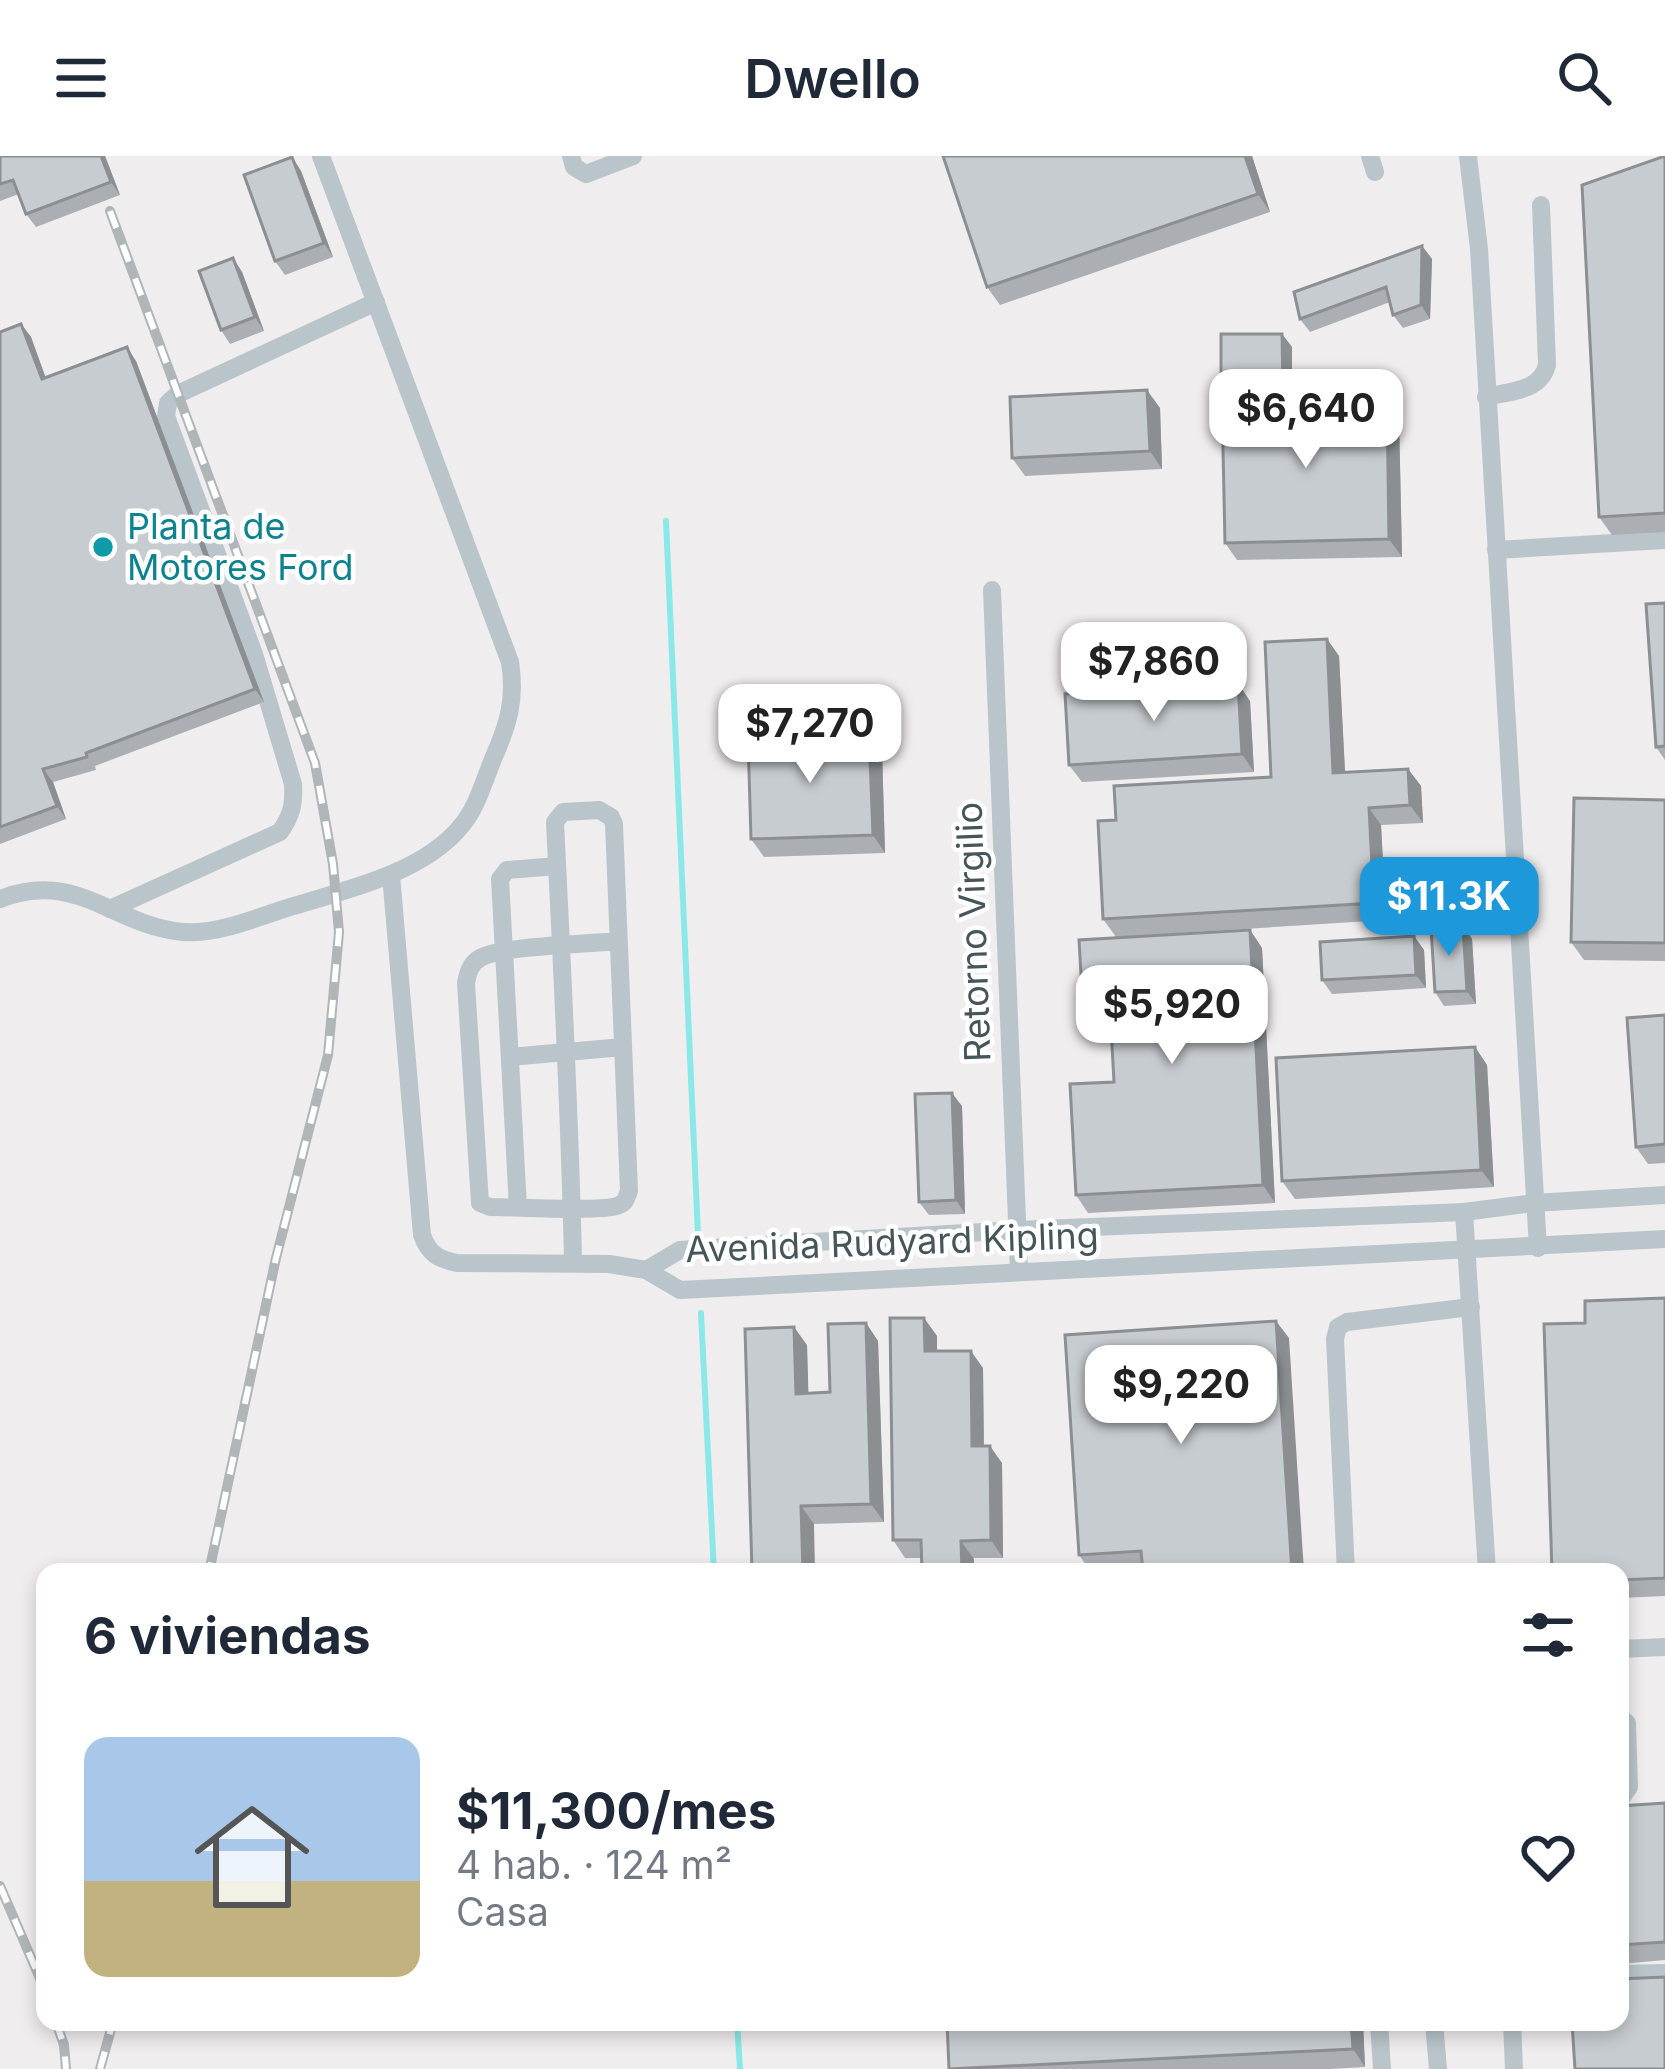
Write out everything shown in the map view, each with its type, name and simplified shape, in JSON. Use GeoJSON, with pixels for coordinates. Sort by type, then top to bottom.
{"type":"FeatureCollection","features":[{"type":"Feature","properties":{"kind":"street"},"geometry":{"type":"LineString","coordinates":[[0,898],[23,890],[73,892],[149,925],[190,933],[391,875],[464,824],[510,720],[514,700],[504,640],[321,156]]}},
{"type":"Feature","properties":{"kind":"street"},"geometry":{"type":"LineString","coordinates":[[571,156],[574,167],[586,174],[633,156]]}},
{"type":"Feature","properties":{"kind":"street"},"geometry":{"type":"LineString","coordinates":[[1468,156],[1479,249],[1538,1248]]}},
{"type":"Feature","properties":{"kind":"street"},"geometry":{"type":"LineString","coordinates":[[1486,397],[1533,386],[1544,375],[1541,206]]}},
{"type":"Feature","properties":{"kind":"street"},"geometry":{"type":"LineString","coordinates":[[110,909],[280,832],[294,803],[293,784],[254,654],[166,416],[168,403],[178,394],[376,302]]}},
{"type":"Feature","properties":{"kind":"street"},"geometry":{"type":"LineString","coordinates":[[1496,550],[1665,540]]}},
{"type":"Feature","properties":{"kind":"street","name":"Retorno Virgilio"},"geometry":{"type":"LineString","coordinates":[[992,590],[1019,1271]]}},
{"type":"Feature","properties":{"kind":"street"},"geometry":{"type":"LineString","coordinates":[[574,1262],[572,1207],[566,1054],[560,946],[555,822],[559,814],[599,810],[611,817],[618,941],[628,1197],[617,1206],[572,1207],[518,1207],[490,1208],[476,1196],[466,983],[482,956],[504,952],[560,946],[618,941]]}},
{"type":"Feature","properties":{"kind":"street"},"geometry":{"type":"LineString","coordinates":[[518,1207],[502,874],[557,866]]}},
{"type":"Feature","properties":{"kind":"street"},"geometry":{"type":"LineString","coordinates":[[391,875],[422,1235],[428,1249],[440,1259],[457,1263],[574,1262],[646,1270]]}},
{"type":"Feature","properties":{"kind":"street"},"geometry":{"type":"LineString","coordinates":[[510,1057],[622,1047]]}},
{"type":"Feature","properties":{"kind":"street","name":"Avenida Rudyard Kipling"},"geometry":{"type":"LineString","coordinates":[[1665,1195],[1464,1212],[1017,1230],[680,1250],[646,1270],[680,1290],[750,1288],[1665,1239]]}},
{"type":"Feature","properties":{"kind":"street"},"geometry":{"type":"LineString","coordinates":[[1464,1212],[1486,1563]]}},
{"type":"Feature","properties":{"kind":"street"},"geometry":{"type":"LineString","coordinates":[[748,1249],[750,1288]]}},
{"type":"Feature","properties":{"kind":"street"},"geometry":{"type":"LineString","coordinates":[[1346,1563],[1338,1328],[1347,1322],[1471,1307]]}},
{"type":"Feature","properties":{"kind":"street"},"geometry":{"type":"LineString","coordinates":[[1629,1649],[1665,1647]]}},
{"type":"Feature","properties":{"kind":"street"},"geometry":{"type":"LineString","coordinates":[[1629,1974],[1665,1973]]}},
{"type":"Feature","properties":{"kind":"street"},"geometry":{"type":"LineString","coordinates":[[1380,2031],[1382,2069]]}},
{"type":"Feature","properties":{"kind":"street"},"geometry":{"type":"LineString","coordinates":[[1435,2031],[1438,2069]]}},
{"type":"Feature","properties":{"kind":"street"},"geometry":{"type":"LineString","coordinates":[[1512,2031],[1514,2069]]}},
{"type":"Feature","properties":{"kind":"building"},"geometry":{"type":"Polygon","coordinates":[[[0,156],[101,156],[111,182],[26,214],[13,180],[0,184],[0,156]]]}},
{"type":"Feature","properties":{"kind":"building"},"geometry":{"type":"Polygon","coordinates":[[[943,156],[1245,156],[1258,194],[987,287],[943,156]]]}},
{"type":"Feature","properties":{"kind":"building"},"geometry":{"type":"Polygon","coordinates":[[[1665,156],[1665,513],[1599,517],[1582,185],[1665,156]]]}},
{"type":"Feature","properties":{"kind":"building"},"geometry":{"type":"Polygon","coordinates":[[[292,157],[324,243],[275,261],[244,175],[292,157]]]}},
{"type":"Feature","properties":{"kind":"building"},"geometry":{"type":"Polygon","coordinates":[[[1422,246],[1421,305],[1393,315],[1386,287],[1300,319],[1294,292],[1422,246]]]}},
{"type":"Feature","properties":{"kind":"building"},"geometry":{"type":"Polygon","coordinates":[[[233,258],[255,317],[221,330],[199,271],[233,258]]]}},
{"type":"Feature","properties":{"kind":"building","name":"Planta de Motores Ford"},"geometry":{"type":"Polygon","coordinates":[[[21,324],[42,379],[127,347],[255,689],[86,753],[87,757],[43,769],[57,806],[0,827],[0,332],[21,324]]]}},
{"type":"Feature","properties":{"kind":"building"},"geometry":{"type":"Polygon","coordinates":[[[1221,334],[1282,334],[1283,390],[1221,390],[1221,334]]]}},
{"type":"Feature","properties":{"kind":"building"},"geometry":{"type":"Polygon","coordinates":[[[1147,390],[1150,451],[1012,458],[1010,397],[1147,390]]]}},
{"type":"Feature","properties":{"kind":"building"},"geometry":{"type":"Polygon","coordinates":[[[1387,400],[1389,539],[1225,543],[1222,403],[1387,400]]]}},
{"type":"Feature","properties":{"kind":"building"},"geometry":{"type":"Polygon","coordinates":[[[1665,603],[1665,746],[1656,747],[1646,604],[1665,603]]]}},
{"type":"Feature","properties":{"kind":"building"},"geometry":{"type":"Polygon","coordinates":[[[1327,639],[1333,773],[1408,769],[1410,805],[1369,808],[1374,903],[1103,919],[1098,821],[1116,820],[1114,786],[1271,777],[1265,642],[1327,639]]]}},
{"type":"Feature","properties":{"kind":"building"},"geometry":{"type":"Polygon","coordinates":[[[1238,683],[1242,754],[1069,765],[1065,694],[1238,683]]]}},
{"type":"Feature","properties":{"kind":"building"},"geometry":{"type":"Polygon","coordinates":[[[869,732],[873,835],[751,839],[748,737],[869,732]]]}},
{"type":"Feature","properties":{"kind":"building"},"geometry":{"type":"Polygon","coordinates":[[[1574,798],[1665,800],[1665,943],[1571,942],[1574,798]]]}},
{"type":"Feature","properties":{"kind":"building"},"geometry":{"type":"Polygon","coordinates":[[[1463,926],[1467,991],[1435,992],[1431,928],[1463,926]]]}},
{"type":"Feature","properties":{"kind":"building"},"geometry":{"type":"Polygon","coordinates":[[[1250,930],[1263,1185],[1076,1195],[1070,1084],[1114,1082],[1109,990],[1082,991],[1079,940],[1250,930]]]}},
{"type":"Feature","properties":{"kind":"building"},"geometry":{"type":"Polygon","coordinates":[[[1414,936],[1416,975],[1322,980],[1320,942],[1414,936]]]}},
{"type":"Feature","properties":{"kind":"building"},"geometry":{"type":"Polygon","coordinates":[[[1665,1015],[1665,1144],[1636,1147],[1627,1018],[1665,1015]]]}},
{"type":"Feature","properties":{"kind":"building"},"geometry":{"type":"Polygon","coordinates":[[[1475,1047],[1481,1170],[1282,1181],[1276,1058],[1475,1047]]]}},
{"type":"Feature","properties":{"kind":"building"},"geometry":{"type":"Polygon","coordinates":[[[952,1093],[956,1200],[919,1202],[915,1094],[952,1093]]]}},
{"type":"Feature","properties":{"kind":"building"},"geometry":{"type":"Polygon","coordinates":[[[1665,1298],[1665,1578],[1629,1580],[1629,1563],[1552,1563],[1544,1324],[1585,1323],[1585,1301],[1665,1298]]]}},
{"type":"Feature","properties":{"kind":"building"},"geometry":{"type":"Polygon","coordinates":[[[890,1318],[924,1318],[925,1351],[971,1351],[972,1446],[990,1446],[991,1540],[961,1541],[962,1563],[922,1563],[921,1540],[893,1540],[890,1318]]]}},
{"type":"Feature","properties":{"kind":"building"},"geometry":{"type":"Polygon","coordinates":[[[1276,1321],[1291,1563],[1142,1563],[1141,1551],[1079,1555],[1065,1335],[1276,1321]]]}},
{"type":"Feature","properties":{"kind":"building"},"geometry":{"type":"Polygon","coordinates":[[[866,1323],[871,1504],[801,1506],[803,1563],[752,1563],[745,1329],[794,1327],[796,1394],[830,1392],[828,1324],[866,1323]]]}},
{"type":"Feature","properties":{"kind":"building"},"geometry":{"type":"Polygon","coordinates":[[[1665,1803],[1665,1942],[1629,1944],[1629,1805],[1665,1803]]]}},
{"type":"Feature","properties":{"kind":"building"},"geometry":{"type":"Polygon","coordinates":[[[1665,1977],[1665,2069],[1575,2069],[1573,2031],[1629,2031],[1629,1979],[1665,1977]]]}},
{"type":"Feature","properties":{"kind":"building"},"geometry":{"type":"Polygon","coordinates":[[[947,2031],[1352,2031],[1353,2049],[949,2069],[947,2031]]]}},
{"type":"Feature","properties":{"kind":"waterway"},"geometry":{"type":"LineString","coordinates":[[666,521],[698,1235]]}},
{"type":"Feature","properties":{"kind":"waterway"},"geometry":{"type":"LineString","coordinates":[[701,1313],[714,1563]]}},
{"type":"Feature","properties":{"kind":"waterway"},"geometry":{"type":"LineString","coordinates":[[738,2031],[740,2069]]}},
{"type":"Feature","properties":{"kind":"railway"},"geometry":{"type":"LineString","coordinates":[[110,211],[315,763],[333,864],[339,932],[328,1055],[276,1258],[211,1563]]}},
{"type":"Feature","properties":{"kind":"railway"},"geometry":{"type":"LineString","coordinates":[[0,1886],[36,1969]]}},
{"type":"Feature","properties":{"kind":"railway"},"geometry":{"type":"LineString","coordinates":[[59,2031],[66,2069]]}},
{"type":"Feature","properties":{"kind":"railway"},"geometry":{"type":"LineString","coordinates":[[100,2069],[111,2031]]}},
{"type":"Feature","properties":{"kind":"place","name":"Planta de Motores Ford"},"geometry":{"type":"Point","coordinates":[103,547]}}]}
